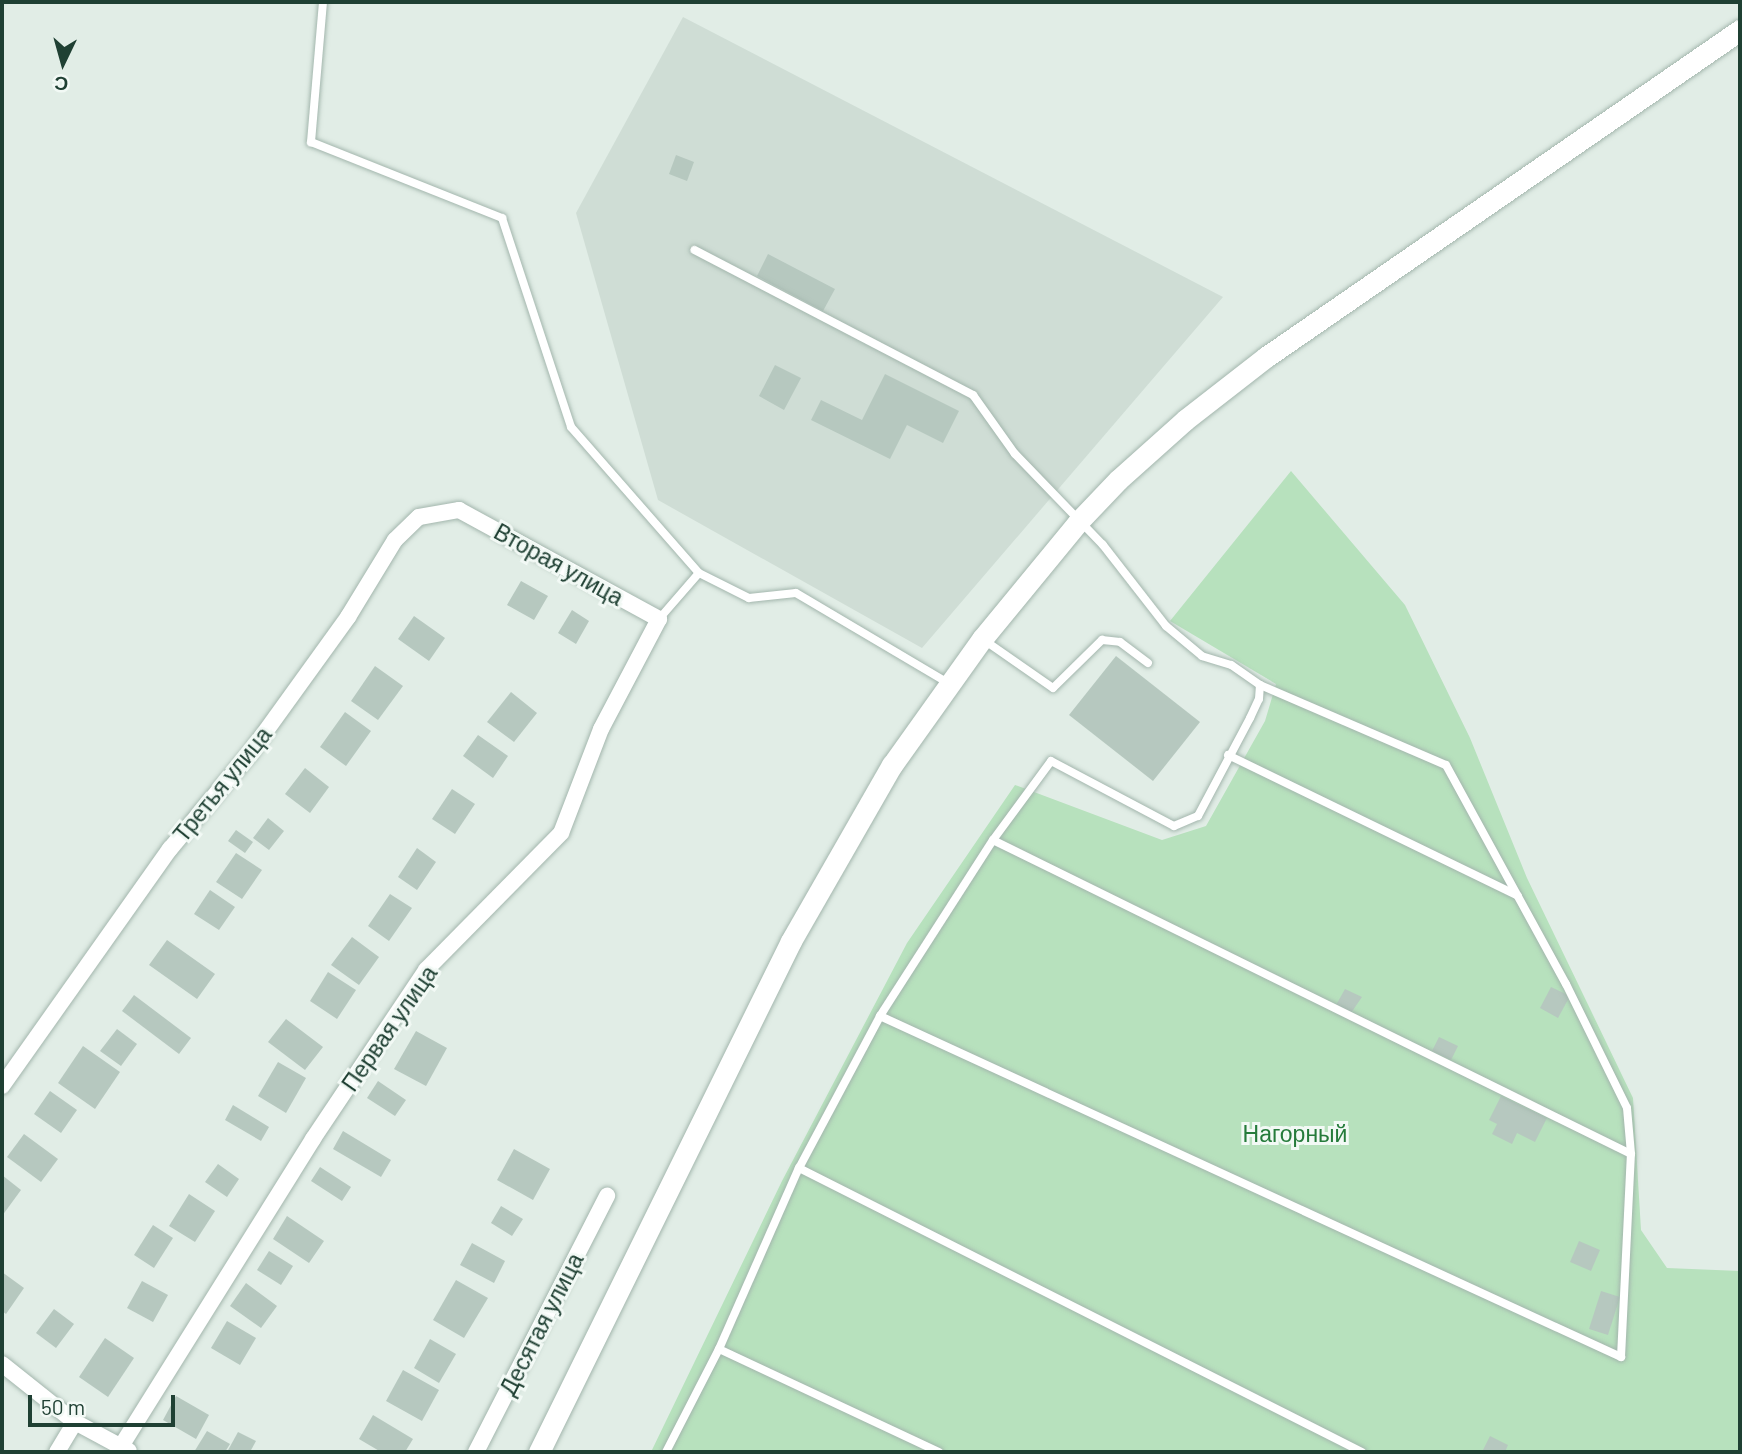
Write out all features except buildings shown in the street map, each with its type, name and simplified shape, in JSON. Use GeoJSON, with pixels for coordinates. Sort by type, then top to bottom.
{"type":"FeatureCollection","features":[{"type":"Feature","properties":{"kind":"main road"},"geometry":{"type":"LineString","coordinates":[[539,1452],[791,941],[892,765],[982,639],[1078,522],[1118,480],[1185,420],[1266,357],[1740,30]]}},
{"type":"Feature","properties":{"kind":"street","name":"Вторая улица"},"geometry":{"type":"LineString","coordinates":[[459,510],[659,619]]}},
{"type":"Feature","properties":{"kind":"street","name":"Третья улица"},"geometry":{"type":"LineString","coordinates":[[2,1086],[170,849],[250,753],[348,617],[395,540],[419,517],[459,510]]}},
{"type":"Feature","properties":{"kind":"street","name":"Первая улица"},"geometry":{"type":"LineString","coordinates":[[126,1449],[313,1139],[426,970],[561,833],[601,729],[659,619]]}},
{"type":"Feature","properties":{"kind":"street","name":"Десятая улица"},"geometry":{"type":"LineString","coordinates":[[476,1452],[607,1196]]}},
{"type":"Feature","properties":{"kind":"street"},"geometry":{"type":"LineString","coordinates":[[2,1364],[75,1422],[126,1449]]}},
{"type":"Feature","properties":{"kind":"street"},"geometry":{"type":"LineString","coordinates":[[57,1452],[75,1422]]}},
{"type":"Feature","properties":{"kind":"lane"},"geometry":{"type":"LineString","coordinates":[[323,2],[311,142],[502,218],[571,427],[699,573],[749,598],[796,593],[948,684]]}},
{"type":"Feature","properties":{"kind":"lane"},"geometry":{"type":"LineString","coordinates":[[694,250],[973,395],[1015,454],[1124,568],[1166,626],[1202,656],[1231,665],[1260,685],[1446,765],[1566,984],[1626,1108],[1631,1154],[1620,1357],[880,1016]]}},
{"type":"Feature","properties":{"kind":"lane"},"geometry":{"type":"LineString","coordinates":[[659,619],[699,573]]}},
{"type":"Feature","properties":{"kind":"lane"},"geometry":{"type":"LineString","coordinates":[[982,639],[1053,688],[1102,640],[1120,642],[1148,663]]}},
{"type":"Feature","properties":{"kind":"lane"},"geometry":{"type":"LineString","coordinates":[[666,1452],[719,1349],[799,1168],[880,1016],[993,840],[1051,761],[1174,826],[1198,816],[1228,755],[1251,718],[1259,699],[1260,685]]}},
{"type":"Feature","properties":{"kind":"lane"},"geometry":{"type":"LineString","coordinates":[[1228,755],[1518,896]]}},
{"type":"Feature","properties":{"kind":"lane"},"geometry":{"type":"LineString","coordinates":[[993,840],[1631,1154]]}},
{"type":"Feature","properties":{"kind":"lane"},"geometry":{"type":"LineString","coordinates":[[799,1168],[1362,1452]]}},
{"type":"Feature","properties":{"kind":"lane"},"geometry":{"type":"LineString","coordinates":[[719,1349],[939,1452]]}},
{"type":"Feature","properties":{"kind":"shaded area"},"geometry":{"type":"Polygon","coordinates":[[[683,17],[1223,297],[922,648],[658,500],[576,213],[683,17]]]}},
{"type":"Feature","properties":{"kind":"green space","name":"Нагорный"},"geometry":{"type":"Polygon","coordinates":[[[1291,471],[1405,605],[1470,738],[1527,878],[1633,1098],[1641,1230],[1667,1268],[1740,1271],[1740,1452],[651,1452],[782,1181],[907,943],[1015,785],[1162,840],[1206,826],[1265,721],[1276,684],[1170,621],[1291,471]]]}}]}
